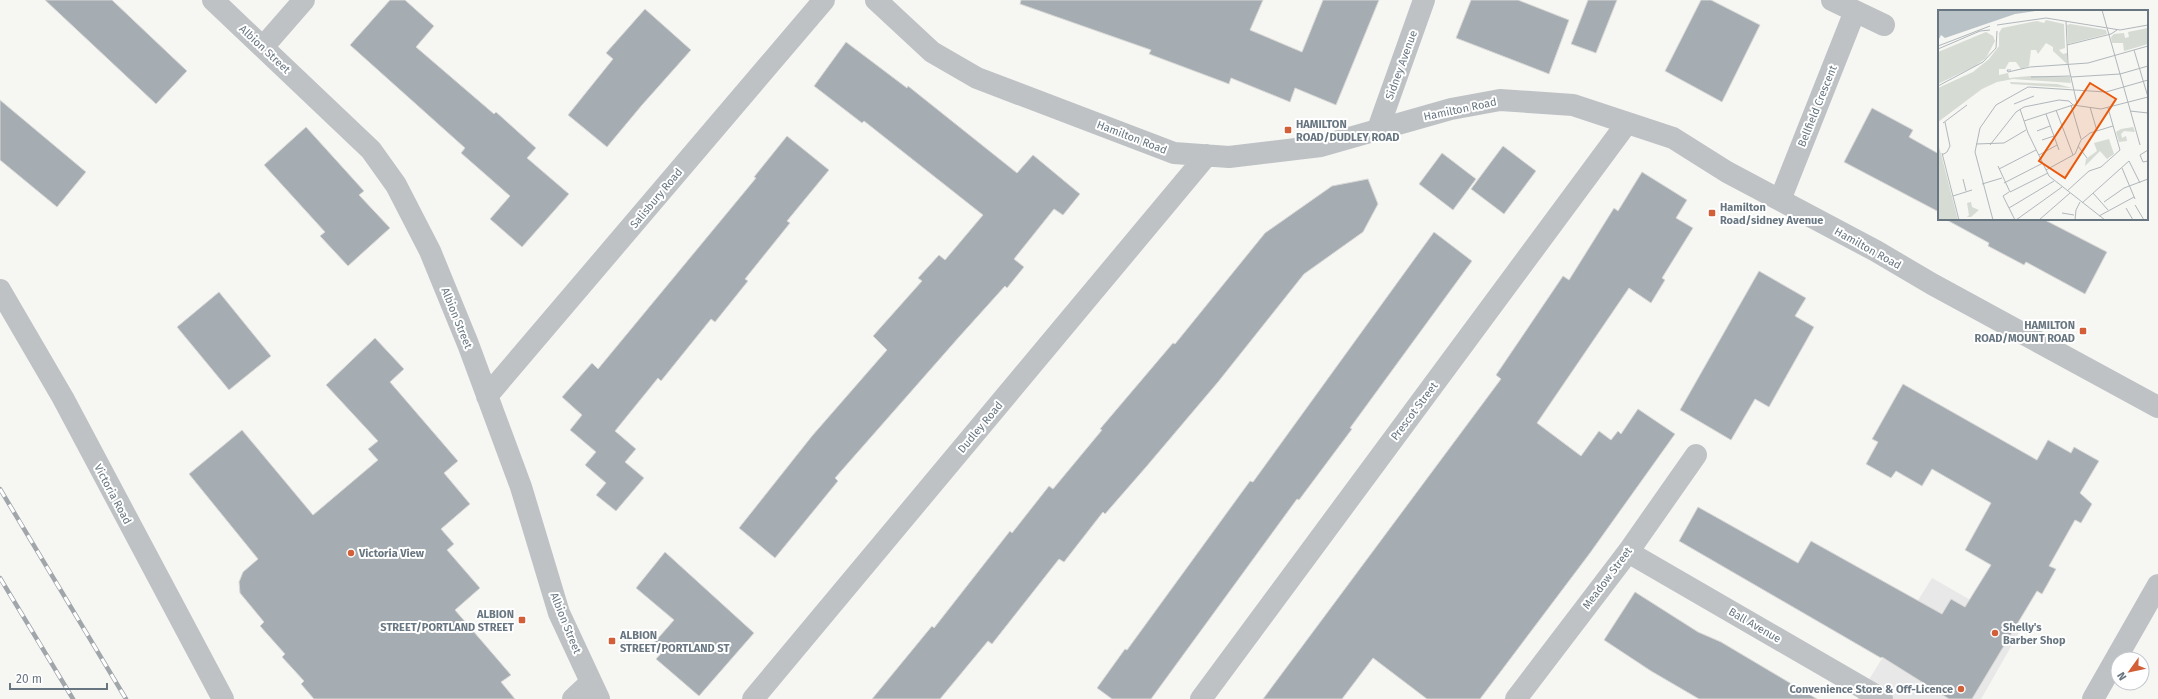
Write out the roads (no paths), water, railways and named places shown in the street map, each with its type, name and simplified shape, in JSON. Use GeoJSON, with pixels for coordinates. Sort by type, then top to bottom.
{"type":"FeatureCollection","features":[{"type":"Feature","properties":{"kind":"street","name":"Albion Street"},"geometry":{"type":"LineString","coordinates":[[213,0],[371,150],[396,185],[430,251],[521,487],[559,613],[595,690]]}},
{"type":"Feature","properties":{"kind":"street"},"geometry":{"type":"LineString","coordinates":[[263,48],[304,0]]}},
{"type":"Feature","properties":{"kind":"street","name":"Salisbury Road"},"geometry":{"type":"LineString","coordinates":[[487,396],[824,0]]}},
{"type":"Feature","properties":{"kind":"street","name":"Hamilton Road"},"geometry":{"type":"LineString","coordinates":[[876,0],[932,52],[977,78],[1174,153],[1229,157],[1256,155],[1321,146],[1451,109],[1500,100],[1573,105],[1673,138],[1727,172],[2158,407]]}},
{"type":"Feature","properties":{"kind":"street","name":"Sidney Avenue"},"geometry":{"type":"LineString","coordinates":[[1378,129],[1424,0]]}},
{"type":"Feature","properties":{"kind":"street"},"geometry":{"type":"LineString","coordinates":[[1832,0],[1884,25]]}},
{"type":"Feature","properties":{"kind":"street","name":"Bellfield Crescent"},"geometry":{"type":"LineString","coordinates":[[1780,200],[1855,11]]}},
{"type":"Feature","properties":{"kind":"street","name":"Prescot Street"},"geometry":{"type":"LineString","coordinates":[[1201,699],[1627,123]]}},
{"type":"Feature","properties":{"kind":"street","name":"Dudley Road"},"geometry":{"type":"LineString","coordinates":[[753,699],[1207,155]]}},
{"type":"Feature","properties":{"kind":"street","name":"Victoria Road"},"geometry":{"type":"LineString","coordinates":[[0,290],[63,398],[223,699]]}},
{"type":"Feature","properties":{"kind":"street","name":"Meadow Street"},"geometry":{"type":"LineString","coordinates":[[1516,699],[1628,552],[1696,455]]}},
{"type":"Feature","properties":{"kind":"street","name":"Ball Avenue"},"geometry":{"type":"LineString","coordinates":[[1628,552],[1882,699]]}},
{"type":"Feature","properties":{"kind":"street"},"geometry":{"type":"LineString","coordinates":[[2093,699],[2150,617],[2158,584]]}},
{"type":"Feature","properties":{"kind":"street"},"geometry":{"type":"LineString","coordinates":[[573,699],[595,690]]}},
{"type":"Feature","properties":{"kind":"railway"},"geometry":{"type":"LineString","coordinates":[[0,489],[126,699]]}},
{"type":"Feature","properties":{"kind":"railway"},"geometry":{"type":"LineString","coordinates":[[0,578],[73,699]]}},
{"type":"Feature","properties":{"kind":"place","name":"HAMILTON ROAD/DUDLEY ROAD"},"geometry":{"type":"Point","coordinates":[1288,130]}},
{"type":"Feature","properties":{"kind":"place","name":"Hamilton Road/sidney Avenue"},"geometry":{"type":"Point","coordinates":[1712,213]}},
{"type":"Feature","properties":{"kind":"place","name":"HAMILTON ROAD/MOUNT ROAD"},"geometry":{"type":"Point","coordinates":[2083,331]}},
{"type":"Feature","properties":{"kind":"place","name":"Victoria View"},"geometry":{"type":"Point","coordinates":[351,553]}},
{"type":"Feature","properties":{"kind":"place","name":"ALBION STREET/PORTLAND STREET"},"geometry":{"type":"Point","coordinates":[522,620]}},
{"type":"Feature","properties":{"kind":"place","name":"Shelly's Barber Shop"},"geometry":{"type":"Point","coordinates":[1995,633]}},
{"type":"Feature","properties":{"kind":"place","name":"ALBION STREET/PORTLAND ST"},"geometry":{"type":"Point","coordinates":[612,641]}},
{"type":"Feature","properties":{"kind":"place","name":"Convenience Store & Off-Licence"},"geometry":{"type":"Point","coordinates":[1961,689]}}]}
